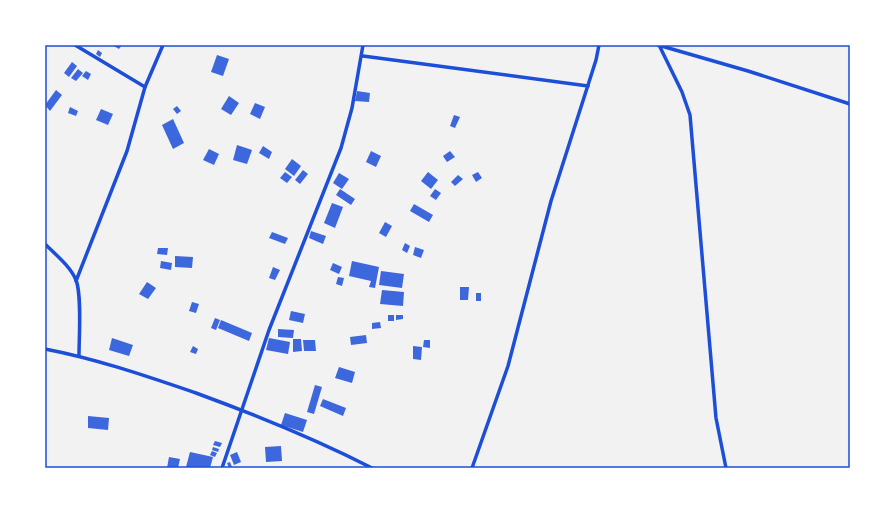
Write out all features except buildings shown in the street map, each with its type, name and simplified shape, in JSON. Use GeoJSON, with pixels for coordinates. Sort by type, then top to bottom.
{"type":"FeatureCollection","features":[{"type":"Feature","properties":{"kind":"street"},"geometry":{"type":"LineString","coordinates":[[75,45],[145,87]]}},
{"type":"Feature","properties":{"kind":"street"},"geometry":{"type":"LineString","coordinates":[[76,281],[127,151],[145,87],[163,45]]}},
{"type":"Feature","properties":{"kind":"street"},"geometry":{"type":"LineString","coordinates":[[222,468],[269,330],[341,148],[352,108],[356,83],[363,56],[363,45]]}},
{"type":"Feature","properties":{"kind":"street"},"geometry":{"type":"LineString","coordinates":[[472,468],[508,366],[551,201],[596,60],[599,45]]}},
{"type":"Feature","properties":{"kind":"street"},"geometry":{"type":"LineString","coordinates":[[658,45],[748,70],[850,104]]}},
{"type":"Feature","properties":{"kind":"street"},"geometry":{"type":"LineString","coordinates":[[658,45],[682,92],[690,115],[716,418],[726,468]]}},
{"type":"Feature","properties":{"kind":"street"},"geometry":{"type":"LineString","coordinates":[[363,56],[588,86]]}},
{"type":"Feature","properties":{"kind":"street"},"geometry":{"type":"LineString","coordinates":[[45,244],[65,263],[76,281],[80,316],[79,355]]}},
{"type":"Feature","properties":{"kind":"street"},"geometry":{"type":"LineString","coordinates":[[45,349],[79,355],[135,372],[241,410],[310,438],[372,468]]}}]}
